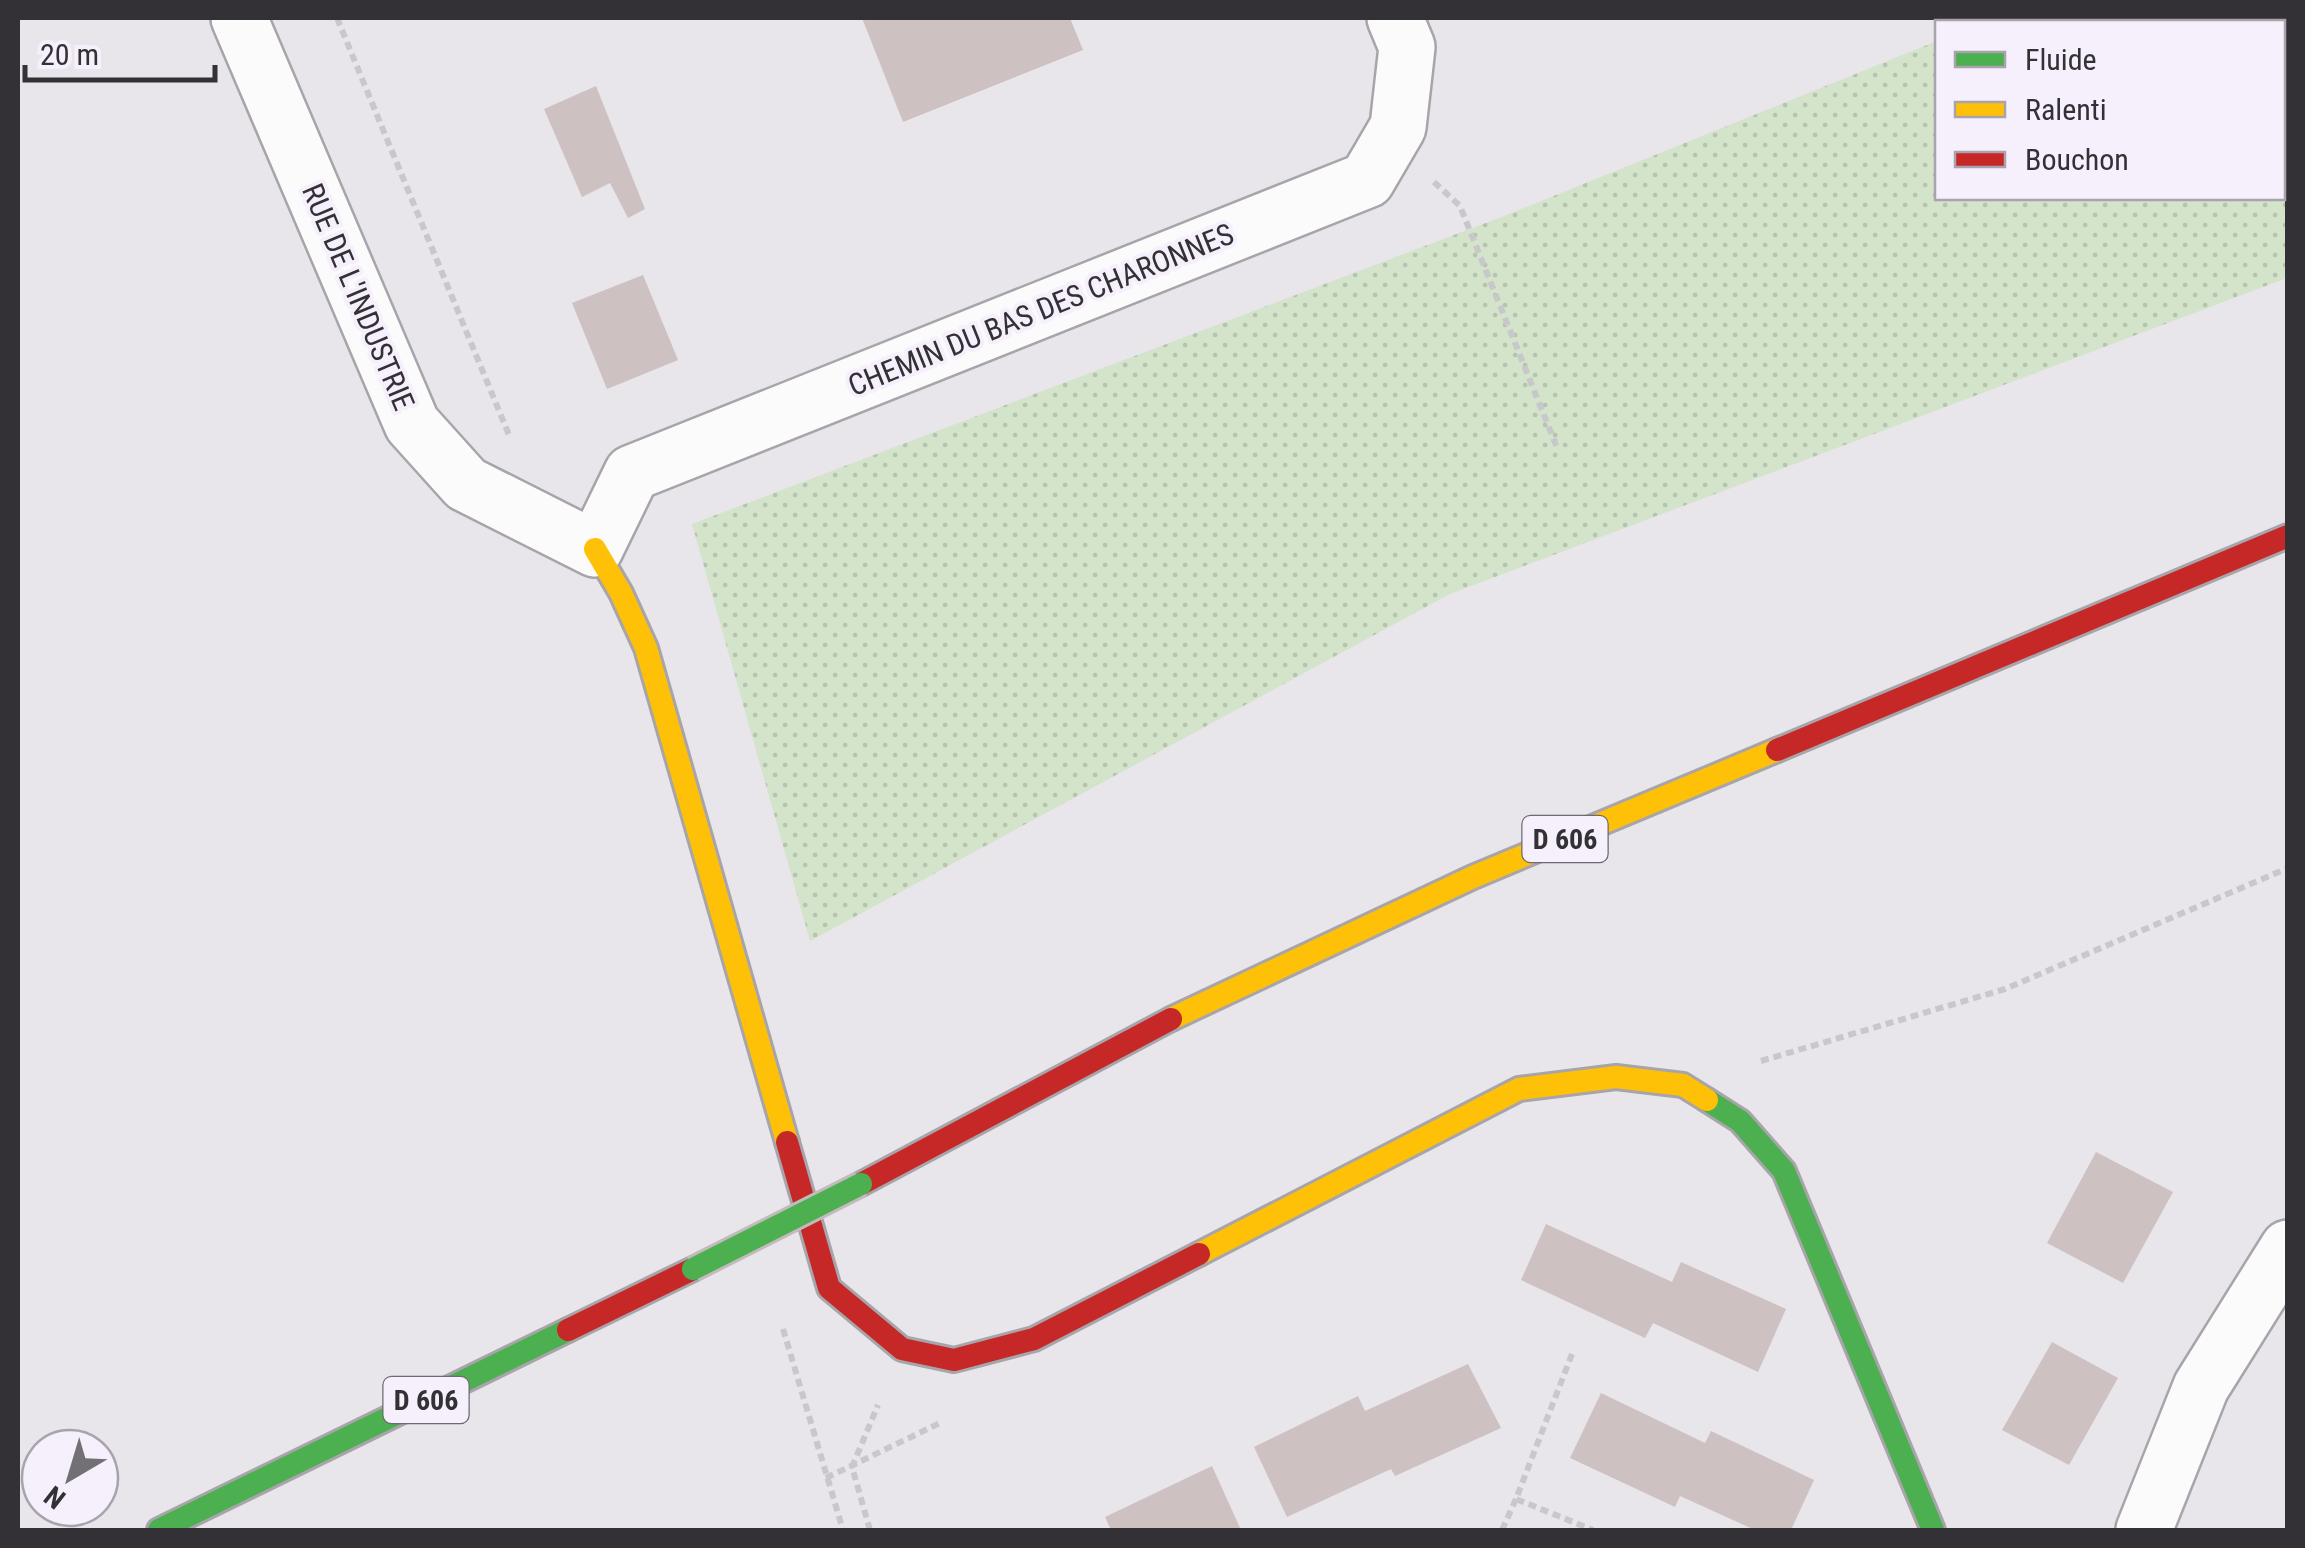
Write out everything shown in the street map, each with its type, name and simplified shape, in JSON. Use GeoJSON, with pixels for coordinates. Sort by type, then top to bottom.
{"type":"FeatureCollection","features":[{"type":"Feature","properties":{"kind":"main road","name":"D 606"},"geometry":{"type":"LineString","coordinates":[[159,1530],[693,1269],[1172,1018],[1473,877],[2288,536]]}},
{"type":"Feature","properties":{"kind":"main road"},"geometry":{"type":"LineString","coordinates":[[595,550],[622,593],[646,648],[829,1288],[902,1349],[954,1360],[1034,1339],[1520,1089],[1616,1077],[1682,1085],[1740,1120],[1784,1171],[1934,1530]]}},
{"type":"Feature","properties":{"kind":"street","name":"RUE DE L'INDUSTRIE"},"geometry":{"type":"LineString","coordinates":[[239,18],[412,424],[466,484],[595,550]]}},
{"type":"Feature","properties":{"kind":"street","name":"CHEMIN DU BAS DES CHARONNES"},"geometry":{"type":"LineString","coordinates":[[595,550],[632,473],[1367,180],[1398,126],[1407,47],[1395,18]]}},
{"type":"Feature","properties":{"kind":"street"},"geometry":{"type":"LineString","coordinates":[[2144,1530],[2201,1387],[2288,1248]]}},
{"type":"Feature","properties":{"kind":"path"},"geometry":{"type":"LineString","coordinates":[[337,18],[522,469],[537,519]]}},
{"type":"Feature","properties":{"kind":"path"},"geometry":{"type":"LineString","coordinates":[[1390,140],[1460,206],[1558,450]]}},
{"type":"Feature","properties":{"kind":"path"},"geometry":{"type":"LineString","coordinates":[[1682,1085],[2004,988],[2288,868]]}},
{"type":"Feature","properties":{"kind":"path"},"geometry":{"type":"LineString","coordinates":[[782,1327],[843,1530]]}},
{"type":"Feature","properties":{"kind":"path"},"geometry":{"type":"LineString","coordinates":[[1502,1530],[1572,1354]]}},
{"type":"Feature","properties":{"kind":"path"},"geometry":{"type":"LineString","coordinates":[[852,1467],[870,1530]]}},
{"type":"Feature","properties":{"kind":"path"},"geometry":{"type":"LineString","coordinates":[[1516,1498],[1593,1530]]}},
{"type":"Feature","properties":{"kind":"green space"},"geometry":{"type":"Polygon","coordinates":[[[2287,18],[2287,278],[1450,594],[810,941],[692,524],[1504,216],[1935,42],[1935,200],[2285,200],[2285,20],[1991,20],[2287,18]]]}},
{"type":"Feature","properties":{"kind":"building"},"geometry":{"type":"Polygon","coordinates":[[[862,18],[1070,18],[1083,50],[903,122],[862,18]]]}},
{"type":"Feature","properties":{"kind":"building"},"geometry":{"type":"Polygon","coordinates":[[[596,86],[645,209],[628,218],[610,183],[582,197],[544,109],[596,86]]]}},
{"type":"Feature","properties":{"kind":"building"},"geometry":{"type":"Polygon","coordinates":[[[643,275],[678,360],[607,389],[572,303],[643,275]]]}},
{"type":"Feature","properties":{"kind":"building"},"geometry":{"type":"Polygon","coordinates":[[[2096,1152],[2173,1192],[2123,1283],[2047,1243],[2096,1152]]]}},
{"type":"Feature","properties":{"kind":"building"},"geometry":{"type":"Polygon","coordinates":[[[1546,1224],[1672,1282],[1681,1262],[1786,1309],[1758,1372],[1653,1323],[1645,1338],[1521,1280],[1546,1224]]]}},
{"type":"Feature","properties":{"kind":"building"},"geometry":{"type":"Polygon","coordinates":[[[2052,1342],[2118,1378],[2069,1465],[2002,1430],[2052,1342]]]}},
{"type":"Feature","properties":{"kind":"building"},"geometry":{"type":"Polygon","coordinates":[[[1468,1364],[1501,1428],[1395,1476],[1391,1469],[1287,1517],[1254,1447],[1358,1396],[1365,1411],[1468,1364]]]}},
{"type":"Feature","properties":{"kind":"building"},"geometry":{"type":"Polygon","coordinates":[[[1601,1393],[1705,1443],[1711,1431],[1814,1480],[1791,1530],[1755,1530],[1680,1496],[1675,1507],[1570,1458],[1601,1393]]]}},
{"type":"Feature","properties":{"kind":"building"},"geometry":{"type":"Polygon","coordinates":[[[1212,1466],[1241,1530],[1111,1530],[1105,1517],[1212,1466]]]}},
{"type":"Feature","properties":{"kind":"traffic: fast"},"geometry":{"type":"LineString","coordinates":[[1707,1100],[1740,1121],[1784,1171],[1933,1530]]}},
{"type":"Feature","properties":{"kind":"traffic: fast"},"geometry":{"type":"LineString","coordinates":[[693,1269],[861,1184]]}},
{"type":"Feature","properties":{"kind":"traffic: fast"},"geometry":{"type":"LineString","coordinates":[[159,1530],[568,1330]]}},
{"type":"Feature","properties":{"kind":"traffic: slow"},"geometry":{"type":"LineString","coordinates":[[595,549],[646,648],[787,1142]]}},
{"type":"Feature","properties":{"kind":"traffic: slow"},"geometry":{"type":"LineString","coordinates":[[1171,1019],[1473,877],[1777,750]]}},
{"type":"Feature","properties":{"kind":"traffic: slow"},"geometry":{"type":"LineString","coordinates":[[1199,1254],[1519,1089],[1616,1077],[1683,1085],[1707,1100]]}},
{"type":"Feature","properties":{"kind":"traffic: jam"},"geometry":{"type":"LineString","coordinates":[[1777,750],[2288,536]]}},
{"type":"Feature","properties":{"kind":"traffic: jam"},"geometry":{"type":"LineString","coordinates":[[861,1184],[1171,1019]]}},
{"type":"Feature","properties":{"kind":"traffic: jam"},"geometry":{"type":"LineString","coordinates":[[787,1142],[829,1288],[902,1349],[954,1360],[1034,1339],[1199,1254]]}},
{"type":"Feature","properties":{"kind":"traffic: jam"},"geometry":{"type":"LineString","coordinates":[[568,1330],[693,1269]]}}]}
